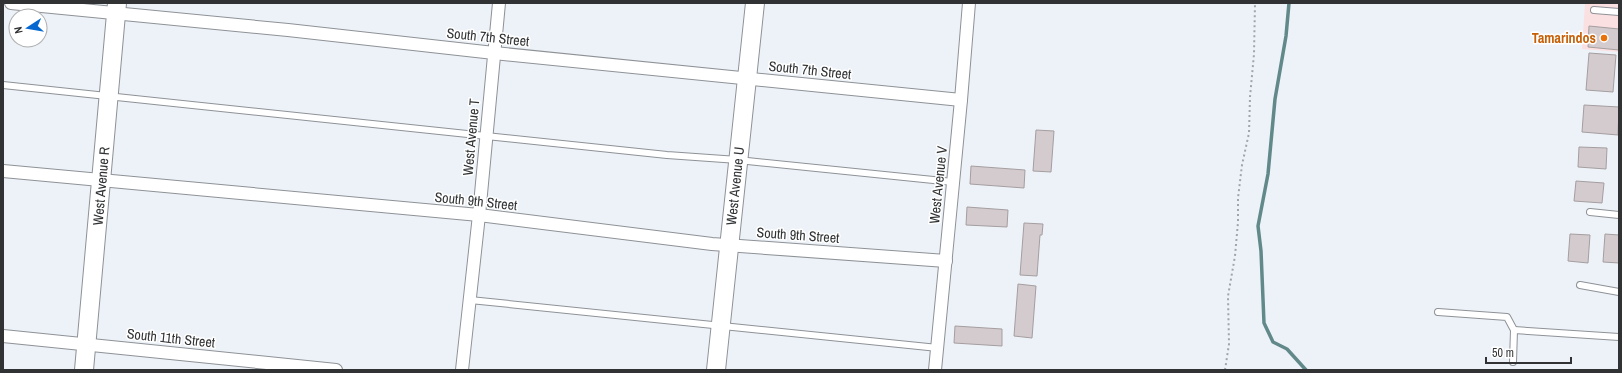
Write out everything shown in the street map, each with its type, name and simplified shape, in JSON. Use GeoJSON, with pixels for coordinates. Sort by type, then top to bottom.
{"type":"FeatureCollection","features":[{"type":"Feature","properties":{"kind":"street","name":"South 7th Street"},"geometry":{"type":"LineString","coordinates":[[11,3],[117,9],[494,53],[961,100]]}},
{"type":"Feature","properties":{"kind":"street","name":"West Avenue T"},"geometry":{"type":"LineString","coordinates":[[462,370],[487,136],[499,3]]}},
{"type":"Feature","properties":{"kind":"street","name":"West Avenue U"},"geometry":{"type":"LineString","coordinates":[[716,370],[755,3]]}},
{"type":"Feature","properties":{"kind":"street","name":"West Avenue V"},"geometry":{"type":"LineString","coordinates":[[936,370],[969,3]]}},
{"type":"Feature","properties":{"kind":"street","name":"West Avenue R"},"geometry":{"type":"LineString","coordinates":[[84,370],[117,9]]}},
{"type":"Feature","properties":{"kind":"street","name":"South 9th Street"},"geometry":{"type":"LineString","coordinates":[[3,171],[479,215],[729,245],[946,261]]}},
{"type":"Feature","properties":{"kind":"street","name":"South 11th Street"},"geometry":{"type":"LineString","coordinates":[[3,336],[336,370]]}},
{"type":"Feature","properties":{"kind":"lane"},"geometry":{"type":"LineString","coordinates":[[1594,10],[1619,12]]}},
{"type":"Feature","properties":{"kind":"lane"},"geometry":{"type":"LineString","coordinates":[[3,85],[667,155],[738,160],[953,182]]}},
{"type":"Feature","properties":{"kind":"lane"},"geometry":{"type":"LineString","coordinates":[[1590,212],[1619,215]]}},
{"type":"Feature","properties":{"kind":"lane"},"geometry":{"type":"LineString","coordinates":[[1580,286],[1619,292]]}},
{"type":"Feature","properties":{"kind":"lane"},"geometry":{"type":"LineString","coordinates":[[470,300],[938,348]]}},
{"type":"Feature","properties":{"kind":"lane"},"geometry":{"type":"LineString","coordinates":[[1438,312],[1507,317],[1514,330],[1513,362]]}},
{"type":"Feature","properties":{"kind":"lane"},"geometry":{"type":"LineString","coordinates":[[1514,330],[1619,336]]}},
{"type":"Feature","properties":{"kind":"path"},"geometry":{"type":"LineString","coordinates":[[1225,370],[1229,344],[1228,296],[1235,256],[1238,222],[1238,198],[1242,165],[1250,133],[1250,96],[1254,54],[1255,3]]}},
{"type":"Feature","properties":{"kind":"shaded area"},"geometry":{"type":"Polygon","coordinates":[[[1585,3],[1619,3],[1619,52],[1582,49],[1585,3]]]}},
{"type":"Feature","properties":{"kind":"building","name":"Tamarindos"},"geometry":{"type":"Polygon","coordinates":[[[1589,26],[1619,29],[1619,50],[1588,47],[1589,26]]]}},
{"type":"Feature","properties":{"kind":"building"},"geometry":{"type":"Polygon","coordinates":[[[1589,53],[1616,55],[1613,92],[1586,90],[1589,53]]]}},
{"type":"Feature","properties":{"kind":"building"},"geometry":{"type":"Polygon","coordinates":[[[1584,105],[1619,107],[1618,135],[1582,132],[1584,105]]]}},
{"type":"Feature","properties":{"kind":"building"},"geometry":{"type":"Polygon","coordinates":[[[1036,130],[1054,131],[1051,172],[1033,171],[1036,130]]]}},
{"type":"Feature","properties":{"kind":"building"},"geometry":{"type":"Polygon","coordinates":[[[1579,147],[1607,148],[1606,169],[1578,167],[1579,147]]]}},
{"type":"Feature","properties":{"kind":"building"},"geometry":{"type":"Polygon","coordinates":[[[971,166],[1025,170],[1024,188],[970,184],[971,166]]]}},
{"type":"Feature","properties":{"kind":"building"},"geometry":{"type":"Polygon","coordinates":[[[1576,181],[1604,183],[1602,203],[1574,201],[1576,181]]]}},
{"type":"Feature","properties":{"kind":"building"},"geometry":{"type":"Polygon","coordinates":[[[967,207],[1008,210],[1007,227],[966,225],[967,207]]]}},
{"type":"Feature","properties":{"kind":"building"},"geometry":{"type":"Polygon","coordinates":[[[1024,223],[1043,224],[1042,235],[1040,235],[1037,276],[1020,275],[1024,223]]]}},
{"type":"Feature","properties":{"kind":"building"},"geometry":{"type":"Polygon","coordinates":[[[1570,234],[1590,235],[1588,263],[1568,261],[1570,234]]]}},
{"type":"Feature","properties":{"kind":"building"},"geometry":{"type":"Polygon","coordinates":[[[1605,234],[1619,235],[1619,263],[1603,262],[1605,234]]]}},
{"type":"Feature","properties":{"kind":"building"},"geometry":{"type":"Polygon","coordinates":[[[1018,284],[1036,286],[1032,338],[1014,336],[1018,284]]]}},
{"type":"Feature","properties":{"kind":"building"},"geometry":{"type":"Polygon","coordinates":[[[955,326],[1002,329],[1002,346],[954,343],[955,326]]]}},
{"type":"Feature","properties":{"kind":"waterway"},"geometry":{"type":"LineString","coordinates":[[1289,3],[1286,36],[1275,99],[1268,174],[1258,226],[1261,251],[1264,323],[1273,342],[1287,349],[1306,370]]}},
{"type":"Feature","properties":{"kind":"place","name":"Tamarindos"},"geometry":{"type":"Point","coordinates":[1604,38]}}]}
